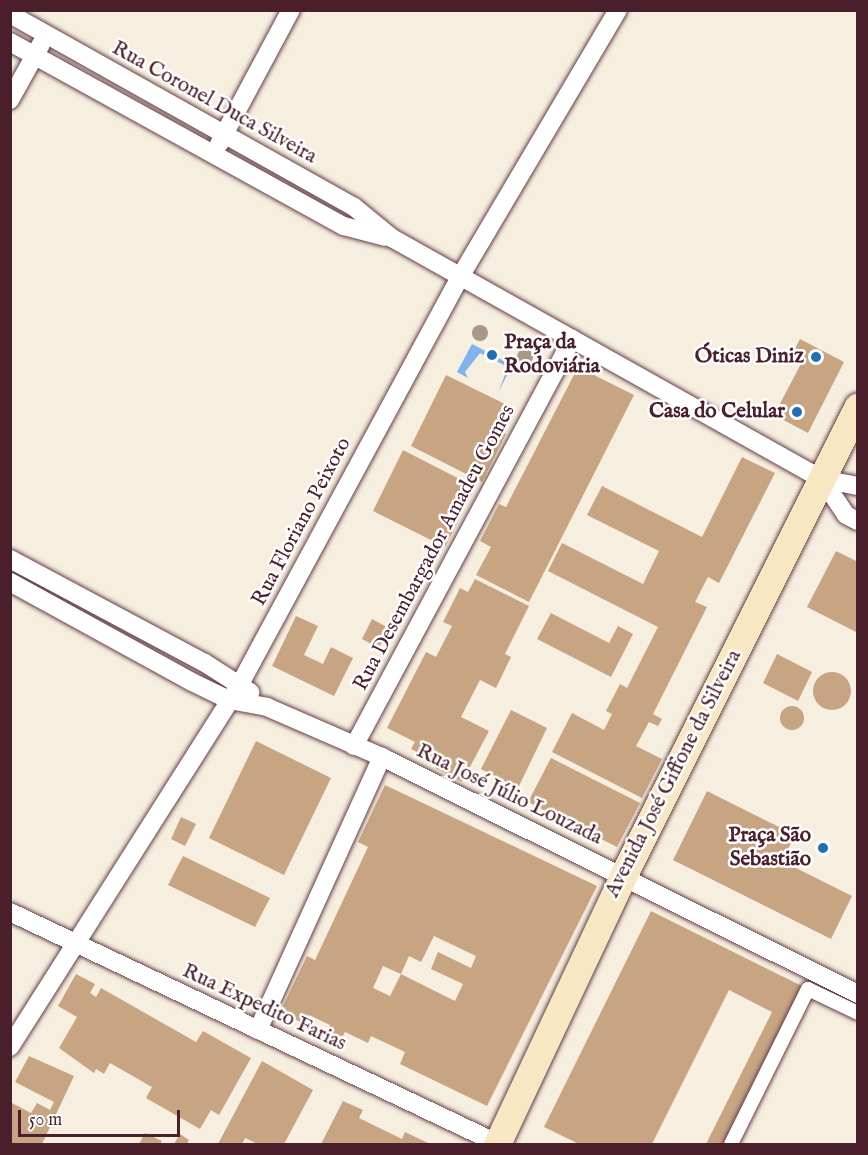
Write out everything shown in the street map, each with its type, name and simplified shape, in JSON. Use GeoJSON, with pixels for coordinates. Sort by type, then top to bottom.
{"type":"FeatureCollection","features":[{"type":"Feature","properties":{"kind":"main road","name":"Avenida José Giffone da Silveira"},"geometry":{"type":"LineString","coordinates":[[498,1144],[623,876],[858,406]]}},
{"type":"Feature","properties":{"kind":"street"},"geometry":{"type":"LineString","coordinates":[[214,153],[291,10]]}},
{"type":"Feature","properties":{"kind":"street","name":"Rua Floriano Peixoto"},"geometry":{"type":"LineString","coordinates":[[10,1047],[240,684],[460,277],[618,10]]}},
{"type":"Feature","properties":{"kind":"street","name":"Rua Coronel Duca Silveira"},"geometry":{"type":"LineString","coordinates":[[10,14],[354,207],[392,238],[460,277],[822,479],[858,486]]}},
{"type":"Feature","properties":{"kind":"street"},"geometry":{"type":"LineString","coordinates":[[10,100],[46,35]]}},
{"type":"Feature","properties":{"kind":"street","name":"Rua Coronel Duca Silveira"},"geometry":{"type":"LineString","coordinates":[[10,42],[344,226],[392,238]]}},
{"type":"Feature","properties":{"kind":"street","name":"Rua Desembargador Amadeu Gomes"},"geometry":{"type":"LineString","coordinates":[[354,746],[572,339]]}},
{"type":"Feature","properties":{"kind":"street","name":"Rua Coronel Duca Silveira"},"geometry":{"type":"LineString","coordinates":[[822,479],[846,515],[858,521]]}},
{"type":"Feature","properties":{"kind":"street","name":"Rua José Júlio Louzada"},"geometry":{"type":"LineString","coordinates":[[10,559],[240,684],[267,707]]}},
{"type":"Feature","properties":{"kind":"street","name":"Rua José Júlio Louzada"},"geometry":{"type":"LineString","coordinates":[[10,582],[229,700],[267,707],[382,758],[858,994]]}},
{"type":"Feature","properties":{"kind":"street"},"geometry":{"type":"LineString","coordinates":[[258,1030],[382,758]]}},
{"type":"Feature","properties":{"kind":"street","name":"Rua Expedito Farias"},"geometry":{"type":"LineString","coordinates":[[10,912],[498,1144]]}},
{"type":"Feature","properties":{"kind":"street"},"geometry":{"type":"LineString","coordinates":[[731,1144],[808,989],[858,1013]]}},
{"type":"Feature","properties":{"kind":"water"},"geometry":{"type":"Polygon","coordinates":[[[472,344],[512,365],[498,393],[508,367],[480,353],[465,372],[468,378],[457,372],[472,344]]]}},
{"type":"Feature","properties":{"kind":"building"},"geometry":{"type":"Polygon","coordinates":[[[800,339],[844,362],[808,433],[774,415],[803,360],[792,354],[800,339]]]}},
{"type":"Feature","properties":{"kind":"building"},"geometry":{"type":"Polygon","coordinates":[[[578,367],[634,395],[529,602],[476,575],[491,547],[480,541],[499,504],[506,507],[578,367]]]}},
{"type":"Feature","properties":{"kind":"building"},"geometry":{"type":"Polygon","coordinates":[[[446,375],[509,406],[498,429],[506,434],[482,482],[411,446],[446,375]]]}},
{"type":"Feature","properties":{"kind":"building"},"geometry":{"type":"Polygon","coordinates":[[[403,450],[475,487],[445,547],[373,511],[403,450]]]}},
{"type":"Feature","properties":{"kind":"building"},"geometry":{"type":"Polygon","coordinates":[[[742,457],[775,473],[719,583],[708,577],[695,602],[707,607],[653,714],[662,719],[658,726],[649,722],[636,746],[662,759],[642,798],[552,752],[572,713],[604,730],[612,714],[606,711],[620,684],[627,688],[658,627],[548,571],[562,543],[643,584],[659,551],[587,515],[602,486],[702,537],[742,457]]]}},
{"type":"Feature","properties":{"kind":"building"},"geometry":{"type":"Polygon","coordinates":[[[836,551],[858,562],[858,633],[807,607],[836,551]]]}},
{"type":"Feature","properties":{"kind":"building"},"geometry":{"type":"Polygon","coordinates":[[[475,579],[529,606],[505,654],[511,657],[496,688],[480,680],[461,717],[489,731],[462,782],[435,768],[437,762],[411,749],[415,742],[387,728],[426,652],[436,657],[452,626],[443,622],[460,588],[468,592],[475,579]]]}},
{"type":"Feature","properties":{"kind":"building"},"geometry":{"type":"Polygon","coordinates":[[[551,613],[609,643],[618,626],[633,634],[611,677],[537,639],[551,613]]]}},
{"type":"Feature","properties":{"kind":"building"},"geometry":{"type":"Polygon","coordinates":[[[296,616],[318,626],[304,655],[323,664],[331,647],[353,658],[334,696],[272,666],[296,616]]]}},
{"type":"Feature","properties":{"kind":"building"},"geometry":{"type":"Polygon","coordinates":[[[372,619],[389,628],[379,648],[362,639],[372,619]]]}},
{"type":"Feature","properties":{"kind":"building"},"geometry":{"type":"Polygon","coordinates":[[[777,654],[812,672],[798,701],[763,683],[777,654]]]}},
{"type":"Feature","properties":{"kind":"building"},"geometry":{"type":"Polygon","coordinates":[[[832,672],[846,677],[851,691],[846,705],[832,710],[818,705],[813,691],[818,677],[832,672]]]}},
{"type":"Feature","properties":{"kind":"building"},"geometry":{"type":"Polygon","coordinates":[[[792,706],[801,709],[804,718],[801,727],[792,730],[783,727],[780,718],[783,709],[792,706]]]}},
{"type":"Feature","properties":{"kind":"building"},"geometry":{"type":"Polygon","coordinates":[[[511,710],[547,728],[518,788],[481,769],[511,710]]]}},
{"type":"Feature","properties":{"kind":"building"},"geometry":{"type":"Polygon","coordinates":[[[256,741],[331,778],[284,875],[209,838],[256,741]]]}},
{"type":"Feature","properties":{"kind":"building"},"geometry":{"type":"Polygon","coordinates":[[[551,758],[640,803],[617,847],[528,802],[551,758]]]}},
{"type":"Feature","properties":{"kind":"building"},"geometry":{"type":"Polygon","coordinates":[[[385,785],[597,886],[487,1106],[400,1064],[405,1052],[371,1036],[368,1043],[345,1032],[340,1041],[326,1034],[330,1025],[309,1015],[305,1024],[280,1012],[307,956],[315,960],[368,847],[358,842],[385,785]],[[434,936],[421,962],[409,956],[401,974],[455,1001],[463,984],[431,969],[438,952],[471,968],[476,956],[434,936]],[[383,966],[373,988],[390,996],[401,974],[383,966]]]}},
{"type":"Feature","properties":{"kind":"building"},"geometry":{"type":"Polygon","coordinates":[[[707,791],[795,835],[782,861],[852,896],[831,939],[673,860],[707,791]]]}},
{"type":"Feature","properties":{"kind":"building"},"geometry":{"type":"Polygon","coordinates":[[[181,817],[196,824],[185,846],[171,839],[181,817]]]}},
{"type":"Feature","properties":{"kind":"building"},"geometry":{"type":"Polygon","coordinates":[[[183,856],[270,898],[255,927],[168,885],[183,856]]]}},
{"type":"Feature","properties":{"kind":"building"},"geometry":{"type":"Polygon","coordinates":[[[651,911],[808,989],[731,1144],[706,1144],[772,1012],[729,990],[652,1144],[579,1144],[544,1127],[651,911]]]}},
{"type":"Feature","properties":{"kind":"building"},"geometry":{"type":"Polygon","coordinates":[[[76,974],[95,984],[90,993],[96,997],[101,988],[196,1042],[203,1031],[251,1058],[219,1115],[211,1110],[200,1129],[146,1098],[152,1087],[110,1063],[104,1074],[96,1069],[94,1073],[59,1048],[77,1017],[58,1006],[76,974]]]}},
{"type":"Feature","properties":{"kind":"building"},"geometry":{"type":"Polygon","coordinates":[[[29,1056],[74,1076],[42,1144],[10,1144],[10,1102],[31,1113],[37,1103],[50,1110],[54,1102],[15,1082],[29,1056]]]}},
{"type":"Feature","properties":{"kind":"building"},"geometry":{"type":"Polygon","coordinates":[[[262,1061],[313,1090],[284,1144],[258,1144],[245,1138],[242,1144],[218,1144],[262,1061]]]}},
{"type":"Feature","properties":{"kind":"building"},"geometry":{"type":"Polygon","coordinates":[[[343,1101],[363,1110],[359,1118],[402,1139],[405,1132],[430,1144],[321,1144],[343,1101]]]}},
{"type":"Feature","properties":{"kind":"building"},"geometry":{"type":"Polygon","coordinates":[[[145,1133],[162,1141],[160,1144],[139,1144],[145,1133]]]}},
{"type":"Feature","properties":{"kind":"building"},"geometry":{"type":"Polygon","coordinates":[[[180,1134],[189,1140],[187,1144],[174,1144],[180,1134]]]}},
{"type":"Feature","properties":{"kind":"place","name":"Praça da Rodoviária"},"geometry":{"type":"Point","coordinates":[492,355]}},
{"type":"Feature","properties":{"kind":"place","name":"Óticas Diniz"},"geometry":{"type":"Point","coordinates":[816,357]}},
{"type":"Feature","properties":{"kind":"place","name":"Casa do Celular"},"geometry":{"type":"Point","coordinates":[797,412]}},
{"type":"Feature","properties":{"kind":"place","name":"Praça São Sebastião"},"geometry":{"type":"Point","coordinates":[823,848]}}]}
